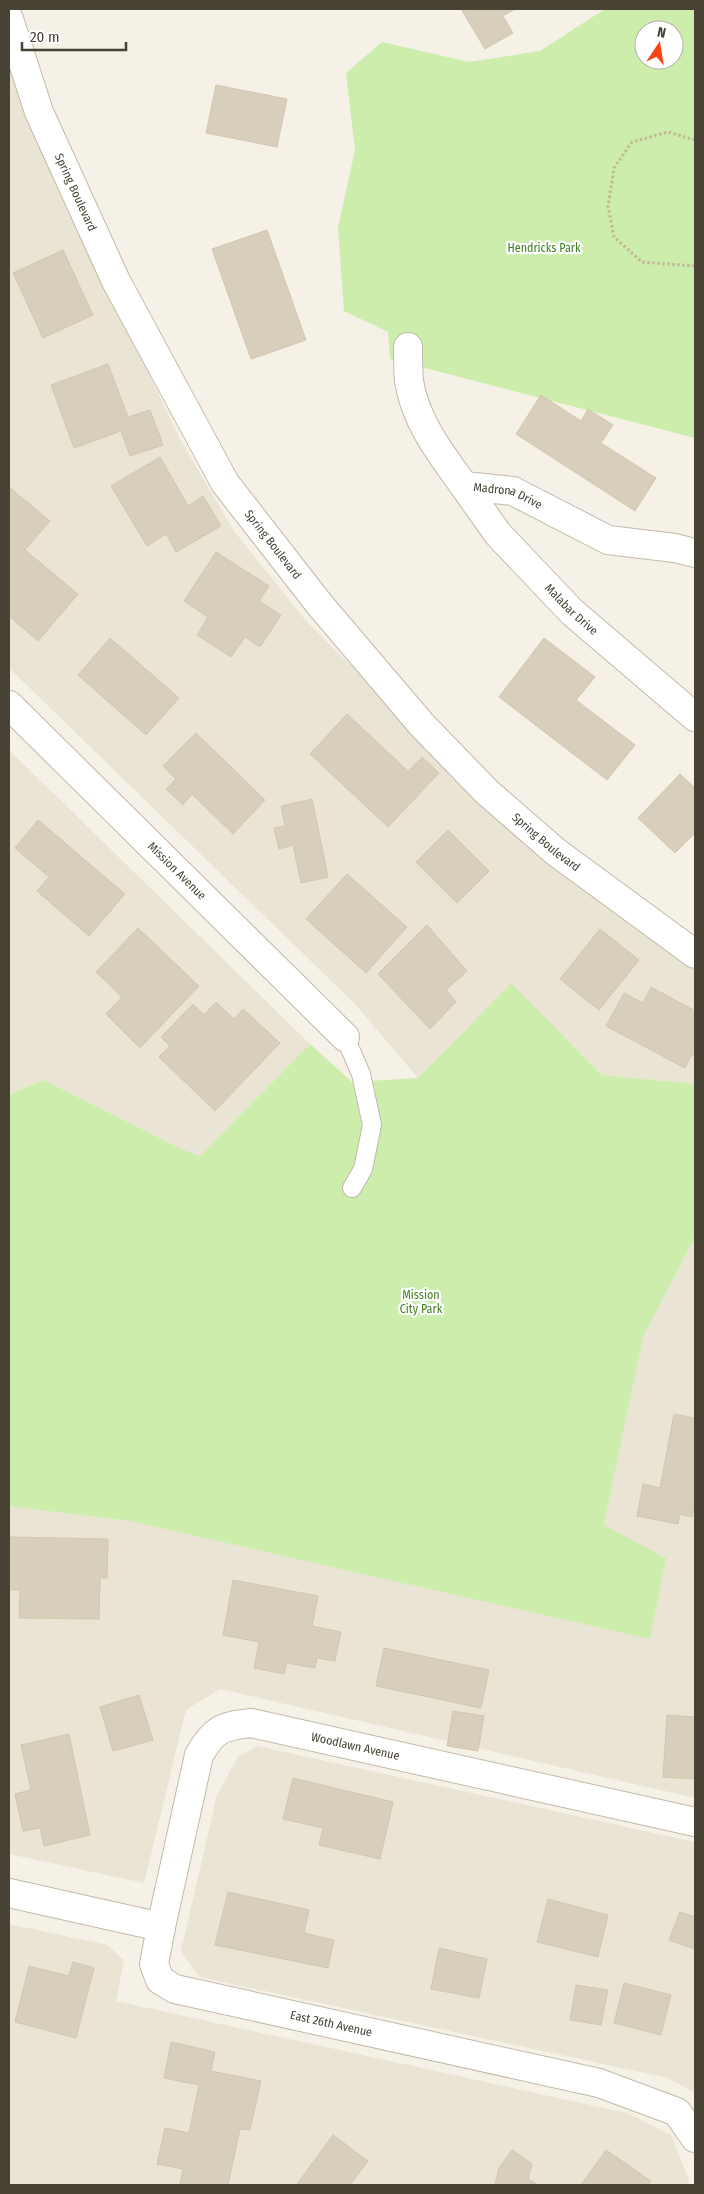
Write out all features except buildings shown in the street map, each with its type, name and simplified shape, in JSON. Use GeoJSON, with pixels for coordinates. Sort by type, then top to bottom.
{"type":"FeatureCollection","features":[{"type":"Feature","properties":{"kind":"street","name":"Spring Boulevard"},"geometry":{"type":"LineString","coordinates":[[9,19],[39,112],[116,280],[225,483],[345,635],[422,725],[487,792],[556,852],[695,954]]}},
{"type":"Feature","properties":{"kind":"street","name":"Madrona Drive"},"geometry":{"type":"LineString","coordinates":[[408,347],[409,381],[417,410],[435,445],[464,486],[513,491],[608,540],[676,548],[695,553]]}},
{"type":"Feature","properties":{"kind":"street","name":"Malabar Drive"},"geometry":{"type":"LineString","coordinates":[[464,486],[498,534],[572,612],[695,716]]}},
{"type":"Feature","properties":{"kind":"street","name":"Mission Avenue"},"geometry":{"type":"LineString","coordinates":[[9,705],[345,1037]]}},
{"type":"Feature","properties":{"kind":"street","name":"Woodlawn Avenue"},"geometry":{"type":"LineString","coordinates":[[162,1927],[199,1755],[209,1738],[218,1730],[230,1725],[251,1723],[695,1822]]}},
{"type":"Feature","properties":{"kind":"street"},"geometry":{"type":"LineString","coordinates":[[9,1893],[162,1927]]}},
{"type":"Feature","properties":{"kind":"street","name":"East 26th Avenue"},"geometry":{"type":"LineString","coordinates":[[162,1927],[154,1964],[160,1980],[174,1989],[600,2083],[677,2112],[695,2138]]}},
{"type":"Feature","properties":{"kind":"lane"},"geometry":{"type":"LineString","coordinates":[[345,1037],[361,1074],[372,1125],[363,1169],[352,1188]]}},
{"type":"Feature","properties":{"kind":"path"},"geometry":{"type":"LineString","coordinates":[[695,140],[668,132],[632,142],[614,168],[608,206],[614,237],[642,262],[695,266]]}},
{"type":"Feature","properties":{"kind":"shaded area"},"geometry":{"type":"Polygon","coordinates":[[[9,64],[122,318],[180,439],[234,531],[306,621],[421,735],[695,971],[695,1084],[602,1075],[511,983],[418,1078],[355,1004],[9,668],[9,64]]]}},
{"type":"Feature","properties":{"kind":"shaded area"},"geometry":{"type":"Polygon","coordinates":[[[9,750],[310,1044],[200,1156],[177,1147],[44,1080],[9,1095],[9,750]]]}},
{"type":"Feature","properties":{"kind":"shaded area"},"geometry":{"type":"Polygon","coordinates":[[[695,1237],[695,1798],[220,1689],[186,1710],[144,1883],[9,1854],[9,1505],[130,1521],[666,1558],[604,1525],[643,1337],[695,1237]]]}},
{"type":"Feature","properties":{"kind":"shaded area"},"geometry":{"type":"Polygon","coordinates":[[[257,1746],[695,1842],[695,2093],[668,2078],[199,1977],[181,1951],[217,1795],[238,1757],[257,1746]]]}},
{"type":"Feature","properties":{"kind":"shaded area"},"geometry":{"type":"Polygon","coordinates":[[[9,1924],[107,1945],[124,1960],[116,2001],[627,2113],[671,2135],[689,2180],[688,2185],[9,2185],[9,1924]]]}},
{"type":"Feature","properties":{"kind":"green space","name":"Hendricks Park"},"geometry":{"type":"Polygon","coordinates":[[[605,9],[695,9],[695,438],[390,359],[388,332],[344,311],[338,228],[355,150],[346,73],[382,42],[469,62],[540,51],[605,9]]]}},
{"type":"Feature","properties":{"kind":"green space","name":"Mission City Park"},"geometry":{"type":"Polygon","coordinates":[[[511,983],[602,1075],[695,1084],[695,1237],[643,1337],[604,1525],[666,1558],[650,1639],[130,1521],[9,1506],[9,1095],[44,1080],[177,1147],[200,1156],[310,1044],[352,1082],[418,1078],[511,983]]]}}]}
